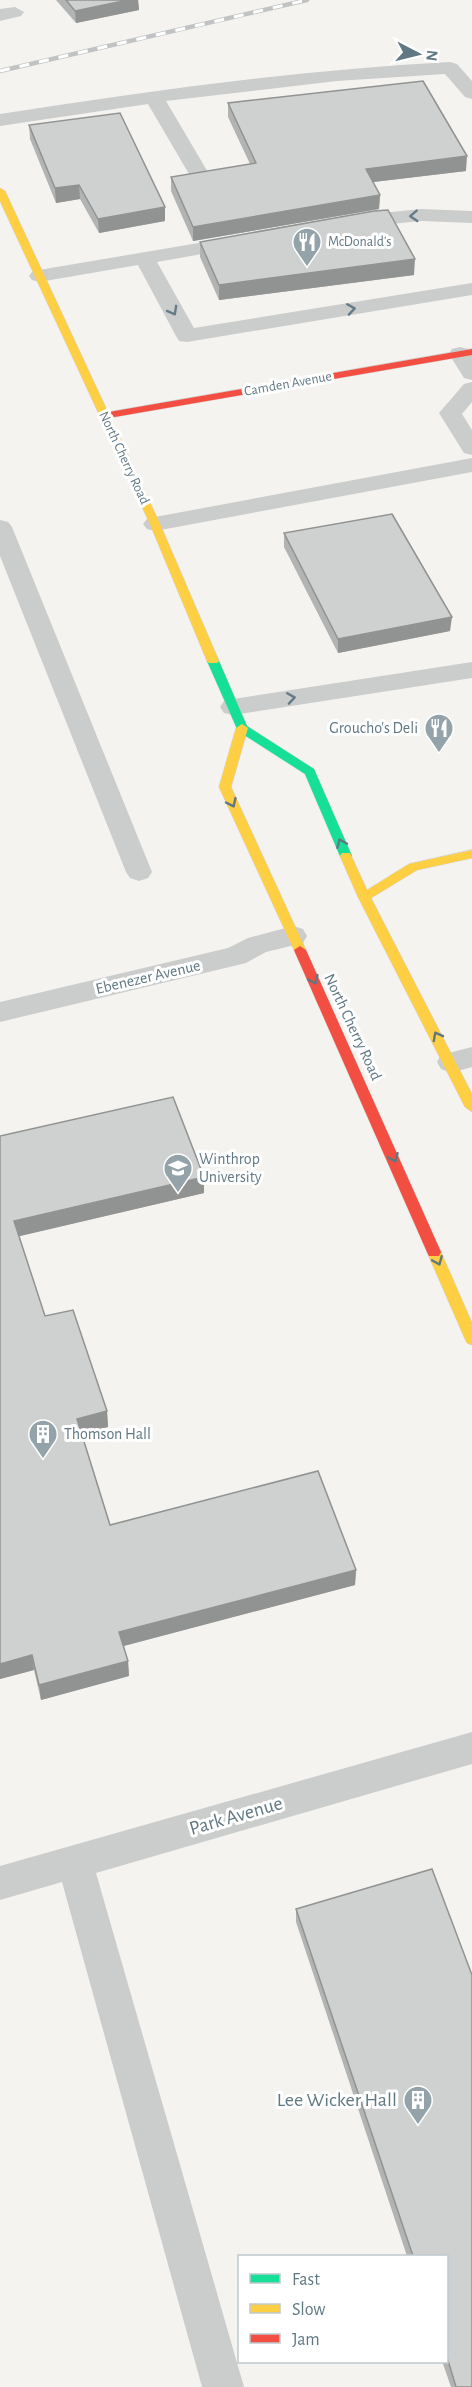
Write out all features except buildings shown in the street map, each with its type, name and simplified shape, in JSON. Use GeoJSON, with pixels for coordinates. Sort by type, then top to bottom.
{"type":"FeatureCollection","features":[{"type":"Feature","properties":{"kind":"main road","name":"North Cherry Road"},"geometry":{"type":"LineString","coordinates":[[0,191],[155,524],[237,717],[225,787],[472,1339]]}},
{"type":"Feature","properties":{"kind":"main road","name":"Camden Avenue"},"geometry":{"type":"LineString","coordinates":[[104,416],[466,353]]}},
{"type":"Feature","properties":{"kind":"main road"},"geometry":{"type":"LineString","coordinates":[[237,717],[310,772],[364,897],[461,1059],[472,1107]]}},
{"type":"Feature","properties":{"kind":"main road"},"geometry":{"type":"LineString","coordinates":[[364,897],[413,867],[472,854]]}},
{"type":"Feature","properties":{"kind":"lane"},"geometry":{"type":"LineString","coordinates":[[0,120],[153,96],[371,71],[450,68],[472,93]]}},
{"type":"Feature","properties":{"kind":"lane"},"geometry":{"type":"LineString","coordinates":[[153,96],[199,174]]}},
{"type":"Feature","properties":{"kind":"lane"},"geometry":{"type":"LineString","coordinates":[[328,226],[421,215],[472,217]]}},
{"type":"Feature","properties":{"kind":"lane"},"geometry":{"type":"LineString","coordinates":[[39,276],[259,239]]}},
{"type":"Feature","properties":{"kind":"lane"},"geometry":{"type":"LineString","coordinates":[[145,259],[187,336],[472,289]]}},
{"type":"Feature","properties":{"kind":"lane"},"geometry":{"type":"LineString","coordinates":[[466,353],[472,373]]}},
{"type":"Feature","properties":{"kind":"lane"},"geometry":{"type":"LineString","coordinates":[[472,389],[450,413],[472,448]]}},
{"type":"Feature","properties":{"kind":"lane"},"geometry":{"type":"LineString","coordinates":[[155,524],[472,465]]}},
{"type":"Feature","properties":{"kind":"lane"},"geometry":{"type":"LineString","coordinates":[[0,527],[139,872]]}},
{"type":"Feature","properties":{"kind":"lane"},"geometry":{"type":"LineString","coordinates":[[237,717],[472,670]]}},
{"type":"Feature","properties":{"kind":"lane","name":"Ebenezer Avenue"},"geometry":{"type":"LineString","coordinates":[[0,1012],[236,956],[258,945],[293,936]]}},
{"type":"Feature","properties":{"kind":"lane","name":"Park Avenue"},"geometry":{"type":"LineString","coordinates":[[0,1883],[472,1748]]}},
{"type":"Feature","properties":{"kind":"lane"},"geometry":{"type":"LineString","coordinates":[[75,1862],[223,2387]]}},
{"type":"Feature","properties":{"kind":"railway"},"geometry":{"type":"LineString","coordinates":[[0,71],[307,0]]}},
{"type":"Feature","properties":{"kind":"traffic: fast"},"geometry":{"type":"LineString","coordinates":[[213,661],[242,728],[310,772],[346,856]]}},
{"type":"Feature","properties":{"kind":"traffic: slow"},"geometry":{"type":"LineString","coordinates":[[0,191],[155,524],[213,661]]}},
{"type":"Feature","properties":{"kind":"traffic: slow"},"geometry":{"type":"LineString","coordinates":[[242,728],[225,787],[300,950]]}},
{"type":"Feature","properties":{"kind":"traffic: slow"},"geometry":{"type":"LineString","coordinates":[[364,897],[413,867],[472,854]]}},
{"type":"Feature","properties":{"kind":"traffic: slow"},"geometry":{"type":"LineString","coordinates":[[346,856],[364,897],[472,1107]]}},
{"type":"Feature","properties":{"kind":"traffic: slow"},"geometry":{"type":"LineString","coordinates":[[434,1252],[472,1339]]}},
{"type":"Feature","properties":{"kind":"traffic: jam"},"geometry":{"type":"LineString","coordinates":[[103,416],[472,352]]}},
{"type":"Feature","properties":{"kind":"traffic: jam"},"geometry":{"type":"LineString","coordinates":[[300,950],[434,1252]]}},
{"type":"Feature","properties":{"kind":"place","name":"McDonald's"},"geometry":{"type":"Point","coordinates":[307,268]}},
{"type":"Feature","properties":{"kind":"place","name":"Groucho's Deli"},"geometry":{"type":"Point","coordinates":[439,754]}},
{"type":"Feature","properties":{"kind":"place","name":"Winthrop University"},"geometry":{"type":"Point","coordinates":[178,1194]}},
{"type":"Feature","properties":{"kind":"place","name":"Thomson Hall"},"geometry":{"type":"Point","coordinates":[43,1460]}},
{"type":"Feature","properties":{"kind":"place","name":"Lee Wicker Hall"},"geometry":{"type":"Point","coordinates":[418,2126]}}]}
